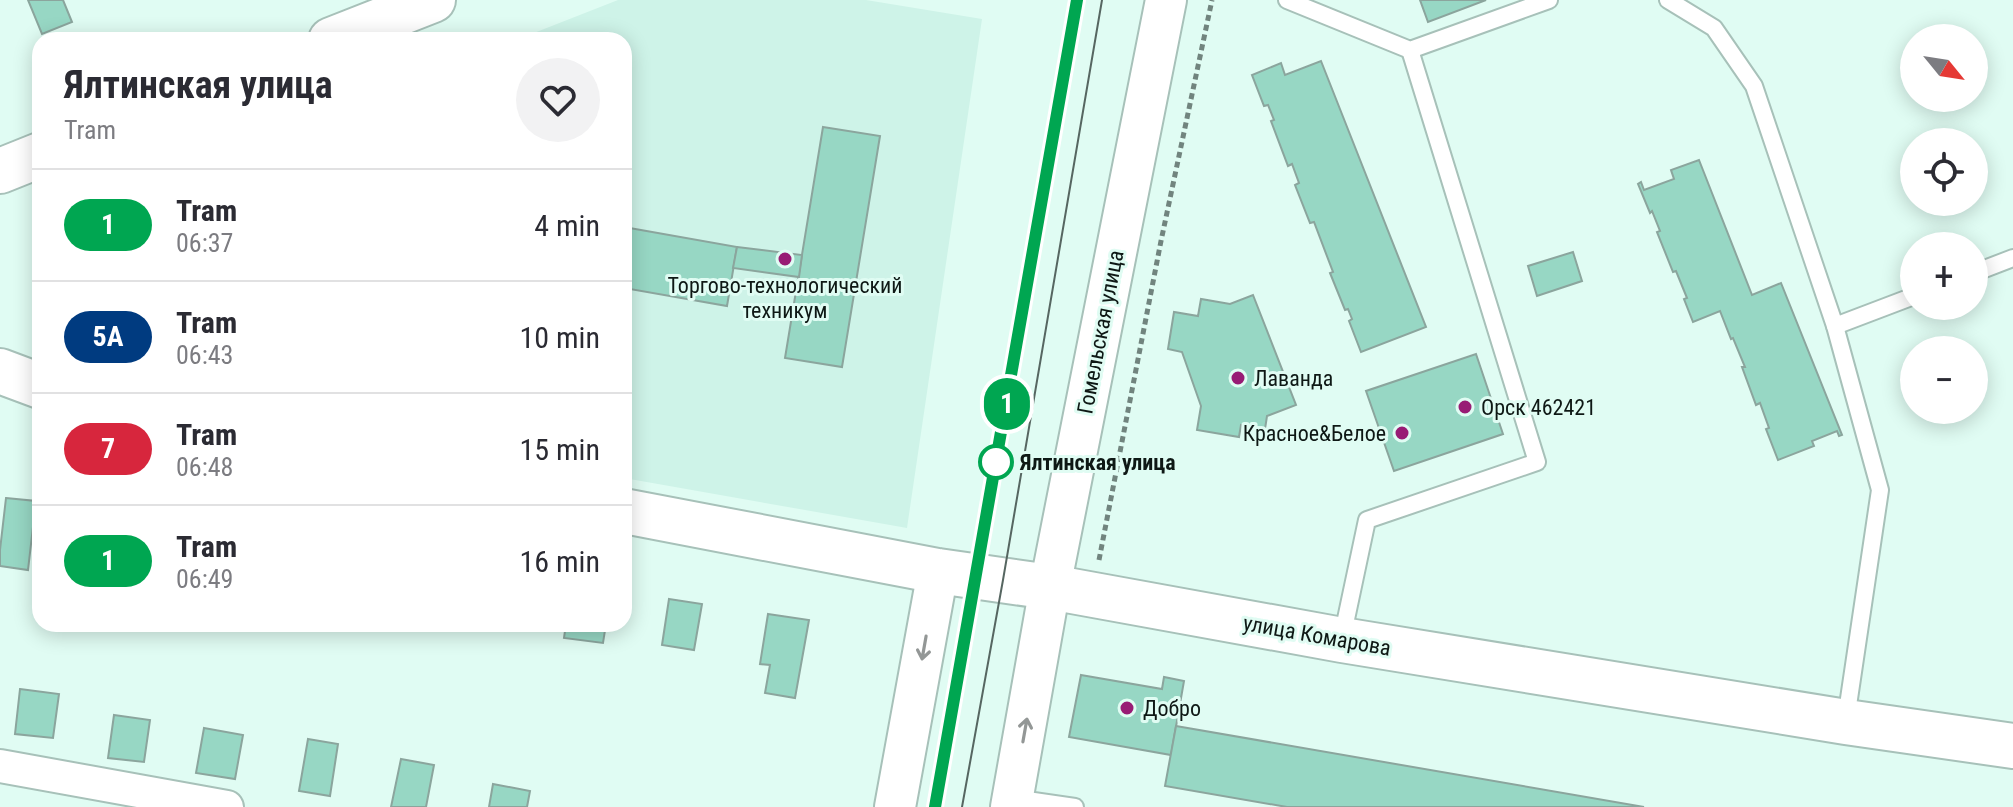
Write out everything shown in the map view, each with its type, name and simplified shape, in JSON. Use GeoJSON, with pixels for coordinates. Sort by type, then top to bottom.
{"type":"FeatureCollection","features":[{"type":"Feature","properties":{"kind":"main road"},"geometry":{"type":"LineString","coordinates":[[351,32],[433,0]]}},
{"type":"Feature","properties":{"kind":"main road"},"geometry":{"type":"LineString","coordinates":[[0,171],[32,158]]}},
{"type":"Feature","properties":{"kind":"main road"},"geometry":{"type":"LineString","coordinates":[[0,371],[32,383]]}},
{"type":"Feature","properties":{"kind":"main road","name":"улица Комарова"},"geometry":{"type":"LineString","coordinates":[[632,513],[938,571],[1071,590],[1342,640],[2013,746]]}},
{"type":"Feature","properties":{"kind":"street","name":"Гомельская улица"},"geometry":{"type":"LineString","coordinates":[[1012,802],[1071,590],[1166,0]]}},
{"type":"Feature","properties":{"kind":"street"},"geometry":{"type":"LineString","coordinates":[[895,807],[938,571]]}},
{"type":"Feature","properties":{"kind":"street"},"geometry":{"type":"LineString","coordinates":[[0,766],[227,807]]}},
{"type":"Feature","properties":{"kind":"lane"},"geometry":{"type":"LineString","coordinates":[[1287,0],[1410,50],[1549,0]]}},
{"type":"Feature","properties":{"kind":"lane"},"geometry":{"type":"LineString","coordinates":[[1668,0],[1714,28],[1754,86],[1835,326],[1880,490],[1846,722]]}},
{"type":"Feature","properties":{"kind":"lane"},"geometry":{"type":"LineString","coordinates":[[1342,640],[1367,520],[1537,462],[1410,50]]}},
{"type":"Feature","properties":{"kind":"lane"},"geometry":{"type":"LineString","coordinates":[[1988,268],[2013,258]]}},
{"type":"Feature","properties":{"kind":"lane"},"geometry":{"type":"LineString","coordinates":[[1835,326],[1900,301]]}},
{"type":"Feature","properties":{"kind":"lane"},"geometry":{"type":"LineString","coordinates":[[1012,802],[1075,807]]}},
{"type":"Feature","properties":{"kind":"path"},"geometry":{"type":"LineString","coordinates":[[1071,590],[1161,241],[1212,0]]}},
{"type":"Feature","properties":{"kind":"shaded area","name":"Торгово-технологический техникум"},"geometry":{"type":"Polygon","coordinates":[[[618,0],[866,0],[982,19],[907,528],[632,479],[632,32],[536,32],[618,0]]]}},
{"type":"Feature","properties":{"kind":"building"},"geometry":{"type":"Polygon","coordinates":[[[28,0],[63,0],[72,22],[41,32],[28,0]]]}},
{"type":"Feature","properties":{"kind":"building"},"geometry":{"type":"Polygon","coordinates":[[[1420,0],[1486,0],[1428,22],[1420,0]]]}},
{"type":"Feature","properties":{"kind":"building"},"geometry":{"type":"Polygon","coordinates":[[[1321,61],[1426,327],[1361,352],[1349,321],[1352,319],[1348,309],[1345,310],[1330,273],[1333,272],[1314,222],[1310,223],[1295,185],[1299,183],[1292,164],[1288,166],[1271,121],[1274,120],[1268,105],[1264,106],[1252,75],[1281,63],[1285,75],[1321,61]]]}},
{"type":"Feature","properties":{"kind":"building"},"geometry":{"type":"Polygon","coordinates":[[[823,127],[880,136],[842,367],[785,358],[823,127]]]}},
{"type":"Feature","properties":{"kind":"building"},"geometry":{"type":"Polygon","coordinates":[[[1699,160],[1752,295],[1781,283],[1842,435],[1839,436],[1837,431],[1812,441],[1814,446],[1778,460],[1760,403],[1756,405],[1742,367],[1745,367],[1720,311],[1693,322],[1684,299],[1687,298],[1676,271],[1673,272],[1657,232],[1660,231],[1638,184],[1641,182],[1644,190],[1674,179],[1671,170],[1699,160]]]}},
{"type":"Feature","properties":{"kind":"building"},"geometry":{"type":"Polygon","coordinates":[[[632,228],[737,247],[727,306],[632,289],[632,228]]]}},
{"type":"Feature","properties":{"kind":"building"},"geometry":{"type":"Polygon","coordinates":[[[737,247],[802,255],[799,277],[733,268],[737,247]]]}},
{"type":"Feature","properties":{"kind":"building"},"geometry":{"type":"Polygon","coordinates":[[[1573,252],[1582,281],[1537,296],[1528,266],[1573,252]]]}},
{"type":"Feature","properties":{"kind":"building","name":"Лаванда"},"geometry":{"type":"Polygon","coordinates":[[[1253,295],[1296,405],[1267,416],[1265,429],[1241,425],[1239,437],[1197,430],[1201,406],[1182,352],[1168,349],[1174,312],[1198,316],[1201,299],[1230,304],[1253,295]]]}},
{"type":"Feature","properties":{"kind":"building"},"geometry":{"type":"Polygon","coordinates":[[[1476,354],[1503,434],[1394,471],[1366,391],[1476,354]]]}},
{"type":"Feature","properties":{"kind":"building"},"geometry":{"type":"Polygon","coordinates":[[[6,498],[32,501],[28,570],[0,566],[6,498]]]}},
{"type":"Feature","properties":{"kind":"building"},"geometry":{"type":"Polygon","coordinates":[[[669,599],[702,604],[694,650],[662,645],[669,599]]]}},
{"type":"Feature","properties":{"kind":"building"},"geometry":{"type":"Polygon","coordinates":[[[768,614],[809,620],[795,698],[765,693],[770,665],[760,664],[768,614]]]}},
{"type":"Feature","properties":{"kind":"building"},"geometry":{"type":"Polygon","coordinates":[[[565,632],[605,632],[603,643],[564,638],[565,632]]]}},
{"type":"Feature","properties":{"kind":"building","name":"Добро"},"geometry":{"type":"Polygon","coordinates":[[[1081,675],[1162,689],[1164,677],[1184,681],[1171,755],[1069,737],[1081,675]]]}},
{"type":"Feature","properties":{"kind":"building"},"geometry":{"type":"Polygon","coordinates":[[[20,689],[59,694],[53,738],[15,734],[20,689]]]}},
{"type":"Feature","properties":{"kind":"building"},"geometry":{"type":"Polygon","coordinates":[[[114,715],[150,720],[144,762],[108,758],[114,715]]]}},
{"type":"Feature","properties":{"kind":"building"},"geometry":{"type":"Polygon","coordinates":[[[1176,726],[1644,807],[1287,807],[1165,786],[1176,726]]]}},
{"type":"Feature","properties":{"kind":"building"},"geometry":{"type":"Polygon","coordinates":[[[204,728],[243,735],[235,779],[196,773],[204,728]]]}},
{"type":"Feature","properties":{"kind":"building"},"geometry":{"type":"Polygon","coordinates":[[[308,739],[338,744],[330,796],[299,791],[308,739]]]}},
{"type":"Feature","properties":{"kind":"building"},"geometry":{"type":"Polygon","coordinates":[[[401,759],[434,765],[426,807],[391,807],[401,759]]]}},
{"type":"Feature","properties":{"kind":"building"},"geometry":{"type":"Polygon","coordinates":[[[493,784],[530,791],[527,807],[489,807],[493,784]]]}},
{"type":"Feature","properties":{"kind":"tram line"},"geometry":{"type":"LineString","coordinates":[[935,807],[1077,0]]}},
{"type":"Feature","properties":{"kind":"tram line","name":"1"},"geometry":{"type":"LineString","coordinates":[[935,807],[1077,0]]}},
{"type":"Feature","properties":{"kind":"tram line"},"geometry":{"type":"LineString","coordinates":[[962,807],[1102,0]]}},
{"type":"Feature","properties":{"kind":"place","name":"Торгово-технологический техникум"},"geometry":{"type":"Point","coordinates":[785,259]}},
{"type":"Feature","properties":{"kind":"place","name":"Лаванда"},"geometry":{"type":"Point","coordinates":[1238,378]}},
{"type":"Feature","properties":{"kind":"place","name":"Орск 462421"},"geometry":{"type":"Point","coordinates":[1465,407]}},
{"type":"Feature","properties":{"kind":"place","name":"Красное&Белое"},"geometry":{"type":"Point","coordinates":[1402,433]}},
{"type":"Feature","properties":{"kind":"place","name":"Ялтинская улица"},"geometry":{"type":"Point","coordinates":[996,462]}},
{"type":"Feature","properties":{"kind":"place","name":"Добро"},"geometry":{"type":"Point","coordinates":[1127,708]}}]}
